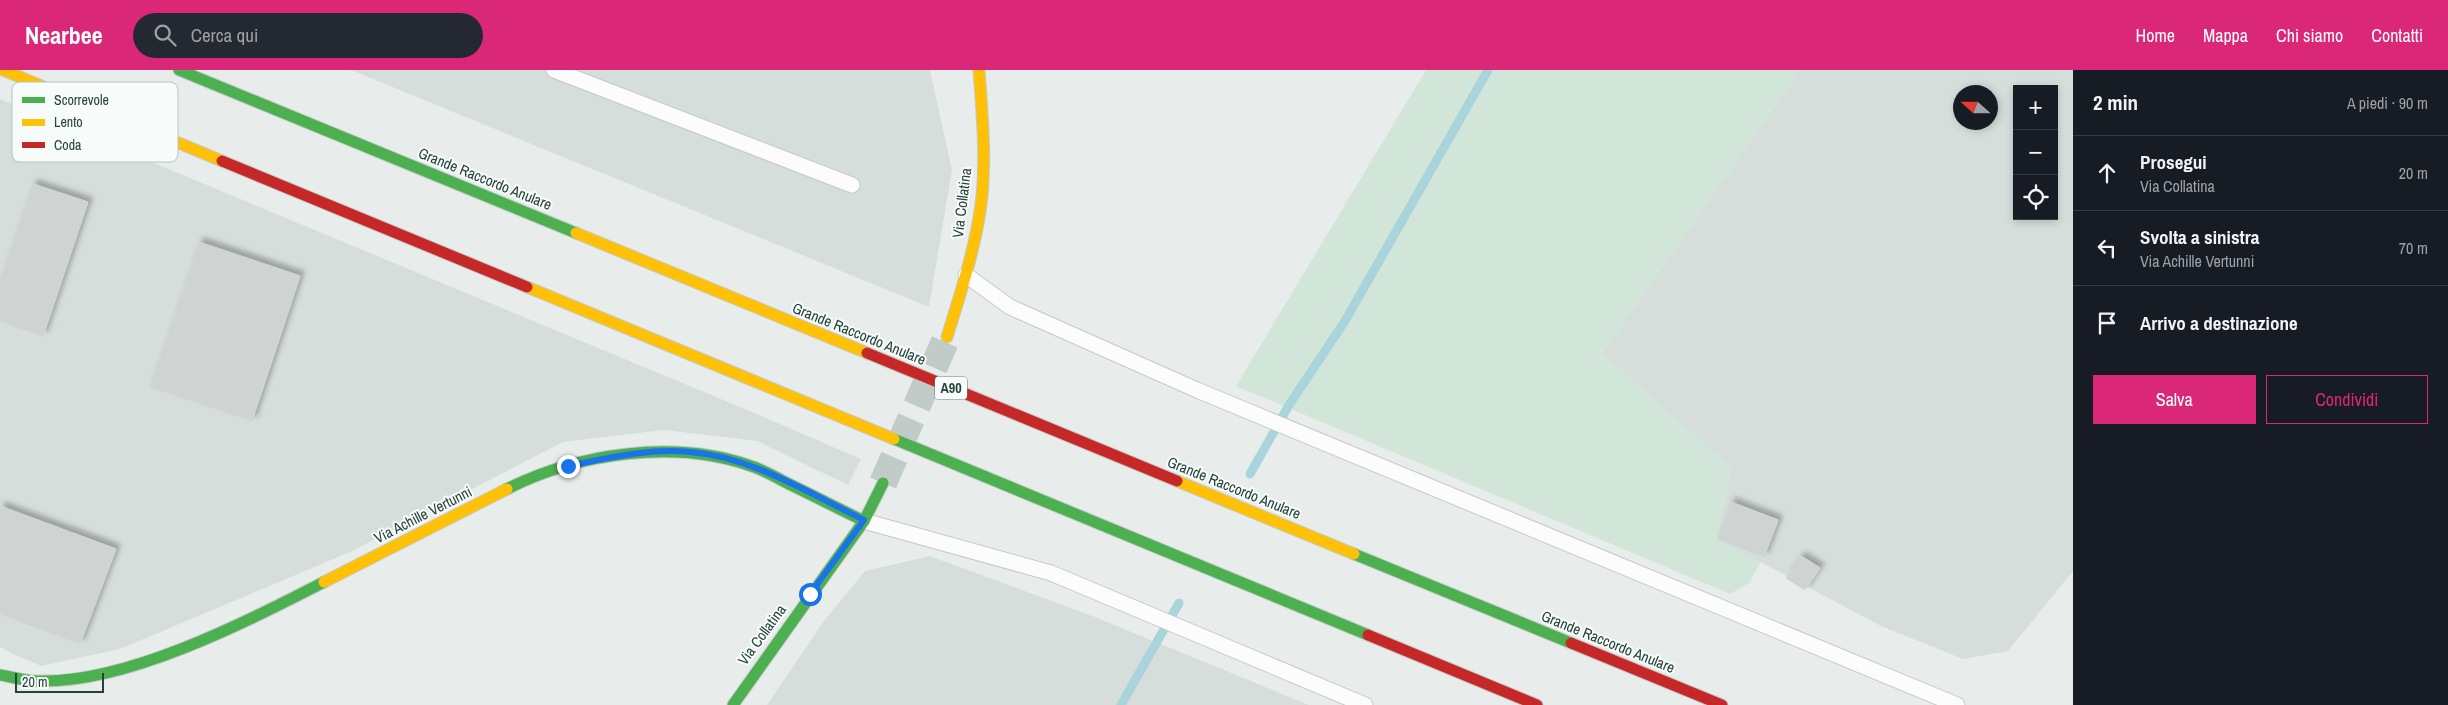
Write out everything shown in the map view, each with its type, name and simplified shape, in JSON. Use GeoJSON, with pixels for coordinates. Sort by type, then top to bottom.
{"type":"FeatureCollection","features":[{"type":"Feature","properties":{"kind":"main road"},"geometry":{"type":"LineString","coordinates":[[4,70],[33,82]]}},
{"type":"Feature","properties":{"kind":"main road","name":"Grande Raccordo Anulare"},"geometry":{"type":"LineString","coordinates":[[180,70],[1722,705]]}},
{"type":"Feature","properties":{"kind":"main road","name":"Via Collatina"},"geometry":{"type":"LineString","coordinates":[[947,337],[966,275],[983,178],[978,70]]}},
{"type":"Feature","properties":{"kind":"main road"},"geometry":{"type":"LineString","coordinates":[[178,142],[1537,705]]}},
{"type":"Feature","properties":{"kind":"main road","name":"Via Achille Vertunni"},"geometry":{"type":"LineString","coordinates":[[0,675],[23,682],[57,683],[136,669],[232,629],[514,486],[542,474],[568,466],[623,455],[689,452],[732,459],[752,466],[864,520]]}},
{"type":"Feature","properties":{"kind":"main road","name":"Via Collatina"},"geometry":{"type":"LineString","coordinates":[[733,705],[864,520],[883,483]]}},
{"type":"Feature","properties":{"kind":"lane"},"geometry":{"type":"LineString","coordinates":[[554,70],[852,185]]}},
{"type":"Feature","properties":{"kind":"lane"},"geometry":{"type":"LineString","coordinates":[[966,275],[1010,307],[1197,390],[1957,705]]}},
{"type":"Feature","properties":{"kind":"lane"},"geometry":{"type":"LineString","coordinates":[[864,520],[1051,573],[1364,705]]}},
{"type":"Feature","properties":{"kind":"shaded area"},"geometry":{"type":"Polygon","coordinates":[[[351,70],[930,70],[952,170],[929,307],[351,70]]]}},
{"type":"Feature","properties":{"kind":"shaded area"},"geometry":{"type":"Polygon","coordinates":[[[1800,70],[2073,70],[2073,571],[2008,651],[1963,659],[1881,626],[1717,539],[1602,353],[1800,70]]]}},
{"type":"Feature","properties":{"kind":"shaded area"},"geometry":{"type":"Polygon","coordinates":[[[0,99],[12,104],[12,162],[151,162],[861,459],[848,485],[757,441],[664,430],[563,442],[350,552],[120,649],[41,666],[0,647],[0,99]]]}},
{"type":"Feature","properties":{"kind":"shaded area"},"geometry":{"type":"Polygon","coordinates":[[[930,556],[1095,617],[1309,705],[767,705],[824,621],[865,571],[930,556]]]}},
{"type":"Feature","properties":{"kind":"green space"},"geometry":{"type":"Polygon","coordinates":[[[1426,70],[1800,70],[1602,353],[1732,469],[1717,539],[1761,562],[1749,583],[1730,594],[1236,386],[1426,70]]]}},
{"type":"Feature","properties":{"kind":"building"},"geometry":{"type":"Polygon","coordinates":[[[33,184],[88,202],[43,336],[0,321],[0,281],[33,184]]]}},
{"type":"Feature","properties":{"kind":"building"},"geometry":{"type":"Polygon","coordinates":[[[199,242],[300,276],[252,421],[150,387],[199,242]]]}},
{"type":"Feature","properties":{"kind":"building"},"geometry":{"type":"Polygon","coordinates":[[[1731,502],[1778,520],[1764,557],[1717,539],[1731,502]]]}},
{"type":"Feature","properties":{"kind":"building"},"geometry":{"type":"Polygon","coordinates":[[[0,506],[116,549],[80,644],[0,614],[0,506]]]}},
{"type":"Feature","properties":{"kind":"building"},"geometry":{"type":"Polygon","coordinates":[[[1801,556],[1820,568],[1805,590],[1786,578],[1801,556]]]}},
{"type":"Feature","properties":{"kind":"waterway"},"geometry":{"type":"LineString","coordinates":[[1250,474],[1289,405],[1345,321],[1488,70]]}},
{"type":"Feature","properties":{"kind":"waterway"},"geometry":{"type":"LineString","coordinates":[[1121,705],[1179,603]]}},
{"type":"Feature","properties":{"kind":"tunnel"},"geometry":{"type":"LineString","coordinates":[[883,483],[947,337]]}},
{"type":"Feature","properties":{"kind":"traffic: fast"},"geometry":{"type":"LineString","coordinates":[[179,70],[576,233]]}},
{"type":"Feature","properties":{"kind":"traffic: fast"},"geometry":{"type":"LineString","coordinates":[[894,439],[1368,635]]}},
{"type":"Feature","properties":{"kind":"traffic: fast"},"geometry":{"type":"LineString","coordinates":[[507,489],[564,466],[595,459],[627,454],[691,453],[722,458],[756,468],[864,521]]}},
{"type":"Feature","properties":{"kind":"traffic: fast"},"geometry":{"type":"LineString","coordinates":[[733,705],[864,521],[883,483]]}},
{"type":"Feature","properties":{"kind":"traffic: fast"},"geometry":{"type":"LineString","coordinates":[[1354,554],[1571,643]]}},
{"type":"Feature","properties":{"kind":"traffic: fast"},"geometry":{"type":"LineString","coordinates":[[0,675],[38,681],[72,679],[147,662],[222,632],[324,582]]}},
{"type":"Feature","properties":{"kind":"traffic: slow"},"geometry":{"type":"LineString","coordinates":[[3,70],[32,82]]}},
{"type":"Feature","properties":{"kind":"traffic: slow"},"geometry":{"type":"LineString","coordinates":[[947,337],[963,285],[980,214],[984,149],[979,70]]}},
{"type":"Feature","properties":{"kind":"traffic: slow"},"geometry":{"type":"LineString","coordinates":[[178,143],[222,161]]}},
{"type":"Feature","properties":{"kind":"traffic: slow"},"geometry":{"type":"LineString","coordinates":[[576,233],[867,353]]}},
{"type":"Feature","properties":{"kind":"traffic: slow"},"geometry":{"type":"LineString","coordinates":[[527,287],[894,439]]}},
{"type":"Feature","properties":{"kind":"traffic: slow"},"geometry":{"type":"LineString","coordinates":[[1177,481],[1354,554]]}},
{"type":"Feature","properties":{"kind":"traffic: slow"},"geometry":{"type":"LineString","coordinates":[[324,582],[507,489]]}},
{"type":"Feature","properties":{"kind":"traffic: jam"},"geometry":{"type":"LineString","coordinates":[[222,161],[527,287]]}},
{"type":"Feature","properties":{"kind":"traffic: jam"},"geometry":{"type":"LineString","coordinates":[[867,353],[1177,481]]}},
{"type":"Feature","properties":{"kind":"traffic: jam"},"geometry":{"type":"LineString","coordinates":[[1368,635],[1537,705]]}},
{"type":"Feature","properties":{"kind":"traffic: jam"},"geometry":{"type":"LineString","coordinates":[[1571,643],[1722,705]]}},
{"type":"Feature","properties":{"kind":"route"},"geometry":{"type":"LineString","coordinates":[[568,466],[623,455],[654,452],[689,452],[716,455],[752,466],[864,520],[810,594]]}}]}
